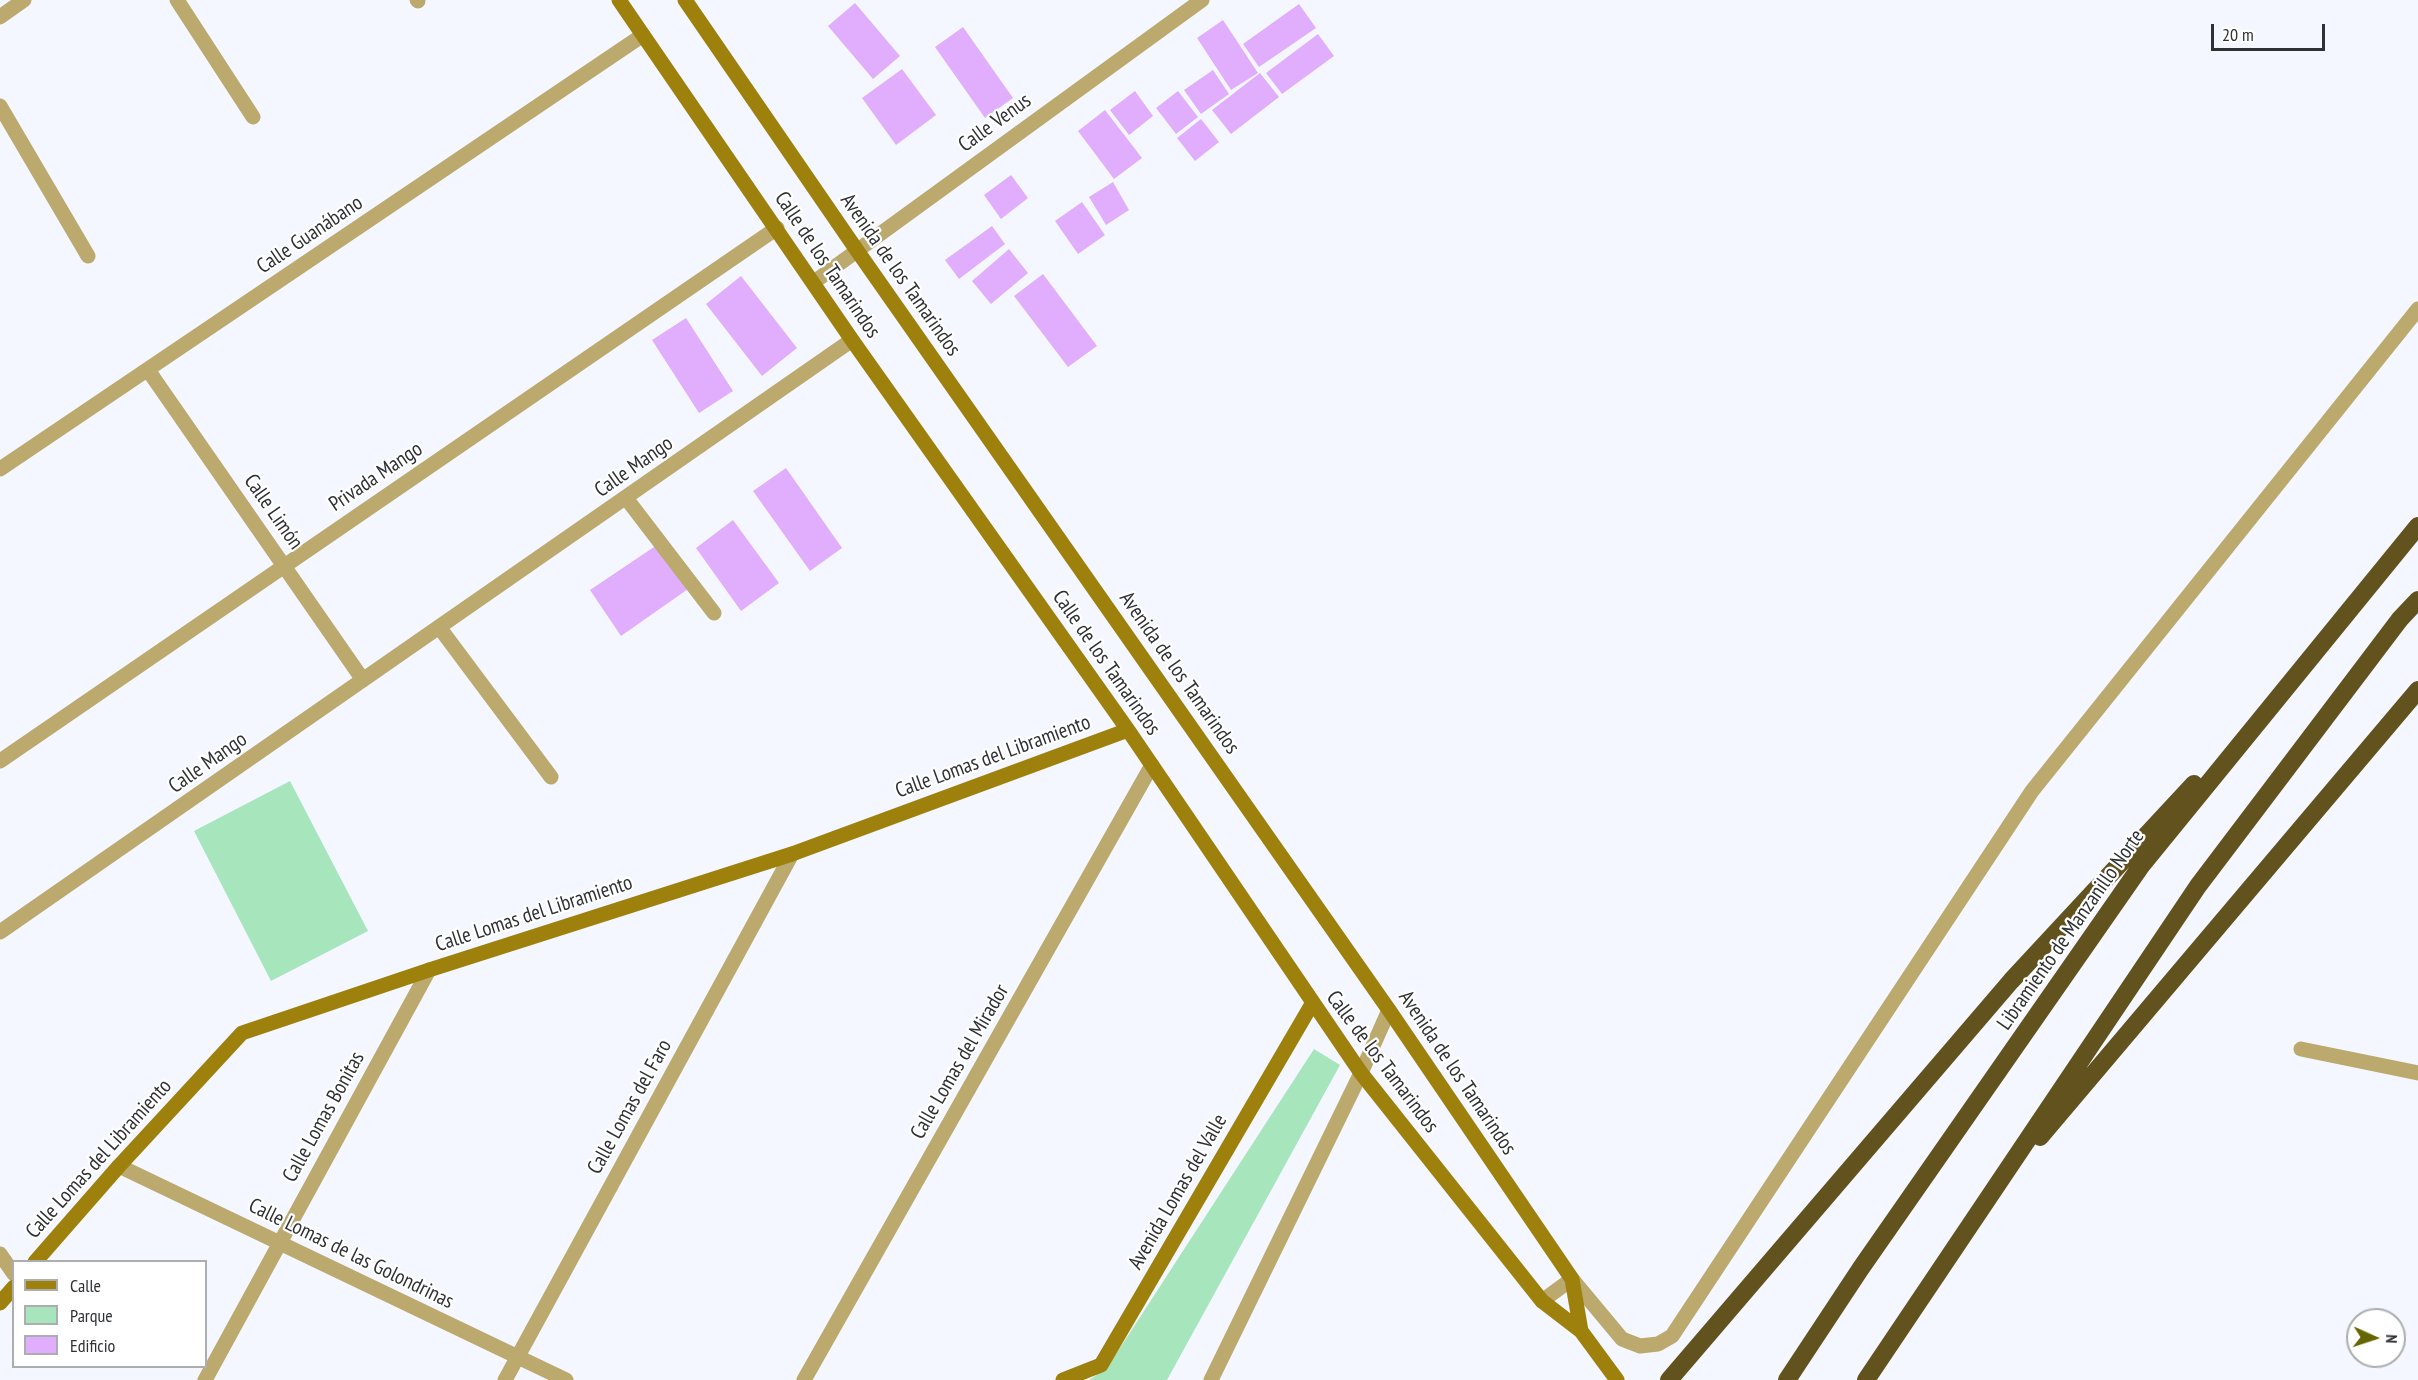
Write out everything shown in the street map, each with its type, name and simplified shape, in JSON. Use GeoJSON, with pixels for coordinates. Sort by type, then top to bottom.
{"type":"FeatureCollection","features":[{"type":"Feature","properties":{"kind":"highway","name":"Libramiento de Manzanillo Norte"},"geometry":{"type":"LineString","coordinates":[[1787,1380],[1861,1268],[2141,866],[2418,526]]}},
{"type":"Feature","properties":{"kind":"highway"},"geometry":{"type":"LineString","coordinates":[[1866,1380],[2198,886],[2393,629],[2418,600]]}},
{"type":"Feature","properties":{"kind":"highway"},"geometry":{"type":"LineString","coordinates":[[1669,1380],[2011,981],[2315,652]]}},
{"type":"Feature","properties":{"kind":"highway"},"geometry":{"type":"LineString","coordinates":[[1979,1210],[2418,690]]}},
{"type":"Feature","properties":{"kind":"street"},"geometry":{"type":"LineString","coordinates":[[0,17],[24,0]]}},
{"type":"Feature","properties":{"kind":"street"},"geometry":{"type":"LineString","coordinates":[[177,0],[253,117]]}},
{"type":"Feature","properties":{"kind":"street","name":"Calle de los Tamarindos"},"geometry":{"type":"LineString","coordinates":[[619,0],[852,340],[1128,730],[1361,1073],[1542,1301],[1581,1331]]}},
{"type":"Feature","properties":{"kind":"street","name":"Avenida de los Tamarindos"},"geometry":{"type":"LineString","coordinates":[[685,0],[856,249],[1389,1010],[1572,1279],[1581,1331],[1617,1380]]}},
{"type":"Feature","properties":{"kind":"street","name":"Calle Venus"},"geometry":{"type":"LineString","coordinates":[[814,282],[856,249],[1202,0]]}},
{"type":"Feature","properties":{"kind":"street","name":"Calle Guanábano"},"geometry":{"type":"LineString","coordinates":[[0,469],[643,34]]}},
{"type":"Feature","properties":{"kind":"street"},"geometry":{"type":"LineString","coordinates":[[0,106],[88,256]]}},
{"type":"Feature","properties":{"kind":"street","name":"Privada Mango"},"geometry":{"type":"LineString","coordinates":[[0,761],[777,228]]}},
{"type":"Feature","properties":{"kind":"street"},"geometry":{"type":"LineString","coordinates":[[1542,1301],[1572,1279],[1622,1339],[1640,1346],[1659,1344],[1672,1336],[2032,791],[2418,309]]}},
{"type":"Feature","properties":{"kind":"street","name":"Calle Mango"},"geometry":{"type":"LineString","coordinates":[[0,932],[852,340]]}},
{"type":"Feature","properties":{"kind":"street","name":"Calle Limón"},"geometry":{"type":"LineString","coordinates":[[148,370],[363,680]]}},
{"type":"Feature","properties":{"kind":"street"},"geometry":{"type":"LineString","coordinates":[[626,498],[714,613]]}},
{"type":"Feature","properties":{"kind":"street"},"geometry":{"type":"LineString","coordinates":[[439,627],[551,777]]}},
{"type":"Feature","properties":{"kind":"street","name":"Calle Lomas del Libramiento"},"geometry":{"type":"LineString","coordinates":[[37,1260],[119,1166],[242,1033],[429,970],[792,854],[1128,730]]}},
{"type":"Feature","properties":{"kind":"street","name":"Calle Lomas del Mirador"},"geometry":{"type":"LineString","coordinates":[[804,1380],[1152,765]]}},
{"type":"Feature","properties":{"kind":"street","name":"Calle Lomas del Faro"},"geometry":{"type":"LineString","coordinates":[[505,1380],[792,854]]}},
{"type":"Feature","properties":{"kind":"street","name":"Calle Lomas Bonitas"},"geometry":{"type":"LineString","coordinates":[[205,1380],[429,970]]}},
{"type":"Feature","properties":{"kind":"street","name":"Avenida Lomas del Valle"},"geometry":{"type":"LineString","coordinates":[[1063,1380],[1101,1365],[1312,1004]]}},
{"type":"Feature","properties":{"kind":"street"},"geometry":{"type":"LineString","coordinates":[[1211,1380],[1361,1073],[1389,1010]]}},
{"type":"Feature","properties":{"kind":"street"},"geometry":{"type":"LineString","coordinates":[[2301,1049],[2418,1073]]}},
{"type":"Feature","properties":{"kind":"street","name":"Calle Lomas de las Golondrinas"},"geometry":{"type":"LineString","coordinates":[[119,1166],[566,1380]]}},
{"type":"Feature","properties":{"kind":"street"},"geometry":{"type":"LineString","coordinates":[[0,1254],[12,1272]]}},
{"type":"Feature","properties":{"kind":"street"},"geometry":{"type":"LineString","coordinates":[[0,1303],[12,1289]]}},
{"type":"Feature","properties":{"kind":"green space"},"geometry":{"type":"Polygon","coordinates":[[[290,781],[368,931],[271,981],[194,831],[290,781]]]}},
{"type":"Feature","properties":{"kind":"green space"},"geometry":{"type":"Polygon","coordinates":[[[1314,1049],[1340,1065],[1167,1380],[1089,1380],[1107,1368],[1314,1049]]]}},
{"type":"Feature","properties":{"kind":"building"},"geometry":{"type":"Polygon","coordinates":[[[855,3],[900,56],[873,79],[828,26],[855,3]]]}},
{"type":"Feature","properties":{"kind":"building"},"geometry":{"type":"Polygon","coordinates":[[[1299,4],[1316,28],[1259,67],[1243,44],[1299,4]]]}},
{"type":"Feature","properties":{"kind":"building"},"geometry":{"type":"Polygon","coordinates":[[[1223,20],[1258,73],[1231,90],[1197,38],[1223,20]]]}},
{"type":"Feature","properties":{"kind":"building"},"geometry":{"type":"Polygon","coordinates":[[[963,27],[1013,98],[985,118],[935,47],[963,27]]]}},
{"type":"Feature","properties":{"kind":"building"},"geometry":{"type":"Polygon","coordinates":[[[1318,34],[1334,56],[1282,94],[1266,73],[1318,34]]]}},
{"type":"Feature","properties":{"kind":"building"},"geometry":{"type":"Polygon","coordinates":[[[902,69],[936,115],[896,145],[862,98],[902,69]]]}},
{"type":"Feature","properties":{"kind":"building"},"geometry":{"type":"Polygon","coordinates":[[[1213,70],[1229,94],[1201,114],[1184,90],[1213,70]]]}},
{"type":"Feature","properties":{"kind":"building"},"geometry":{"type":"Polygon","coordinates":[[[1260,73],[1279,97],[1231,134],[1212,110],[1260,73]]]}},
{"type":"Feature","properties":{"kind":"building"},"geometry":{"type":"Polygon","coordinates":[[[1135,91],[1153,116],[1129,135],[1110,110],[1135,91]]]}},
{"type":"Feature","properties":{"kind":"building"},"geometry":{"type":"Polygon","coordinates":[[[1178,91],[1198,117],[1176,134],[1156,108],[1178,91]]]}},
{"type":"Feature","properties":{"kind":"building"},"geometry":{"type":"Polygon","coordinates":[[[1105,110],[1142,158],[1114,179],[1078,131],[1105,110]]]}},
{"type":"Feature","properties":{"kind":"building"},"geometry":{"type":"Polygon","coordinates":[[[1201,119],[1219,142],[1195,161],[1177,138],[1201,119]]]}},
{"type":"Feature","properties":{"kind":"building"},"geometry":{"type":"Polygon","coordinates":[[[1011,175],[1028,198],[1001,219],[984,195],[1011,175]]]}},
{"type":"Feature","properties":{"kind":"building"},"geometry":{"type":"Polygon","coordinates":[[[1113,182],[1129,210],[1106,225],[1089,197],[1113,182]]]}},
{"type":"Feature","properties":{"kind":"building"},"geometry":{"type":"Polygon","coordinates":[[[1082,202],[1105,235],[1078,254],[1055,221],[1082,202]]]}},
{"type":"Feature","properties":{"kind":"building"},"geometry":{"type":"Polygon","coordinates":[[[992,226],[1005,244],[959,279],[945,260],[992,226]]]}},
{"type":"Feature","properties":{"kind":"building"},"geometry":{"type":"Polygon","coordinates":[[[1009,249],[1028,273],[991,304],[972,281],[1009,249]]]}},
{"type":"Feature","properties":{"kind":"building"},"geometry":{"type":"Polygon","coordinates":[[[1043,274],[1097,346],[1068,367],[1014,296],[1043,274]]]}},
{"type":"Feature","properties":{"kind":"building"},"geometry":{"type":"Polygon","coordinates":[[[741,276],[797,348],[762,376],[706,304],[741,276]]]}},
{"type":"Feature","properties":{"kind":"building"},"geometry":{"type":"Polygon","coordinates":[[[686,318],[733,391],[699,413],[652,340],[686,318]]]}},
{"type":"Feature","properties":{"kind":"building"},"geometry":{"type":"Polygon","coordinates":[[[786,468],[842,548],[810,571],[753,491],[786,468]]]}},
{"type":"Feature","properties":{"kind":"building"},"geometry":{"type":"Polygon","coordinates":[[[733,520],[779,583],[741,611],[696,548],[733,520]]]}},
{"type":"Feature","properties":{"kind":"building"},"geometry":{"type":"Polygon","coordinates":[[[657,545],[688,589],[621,636],[590,590],[657,545]]]}}]}
